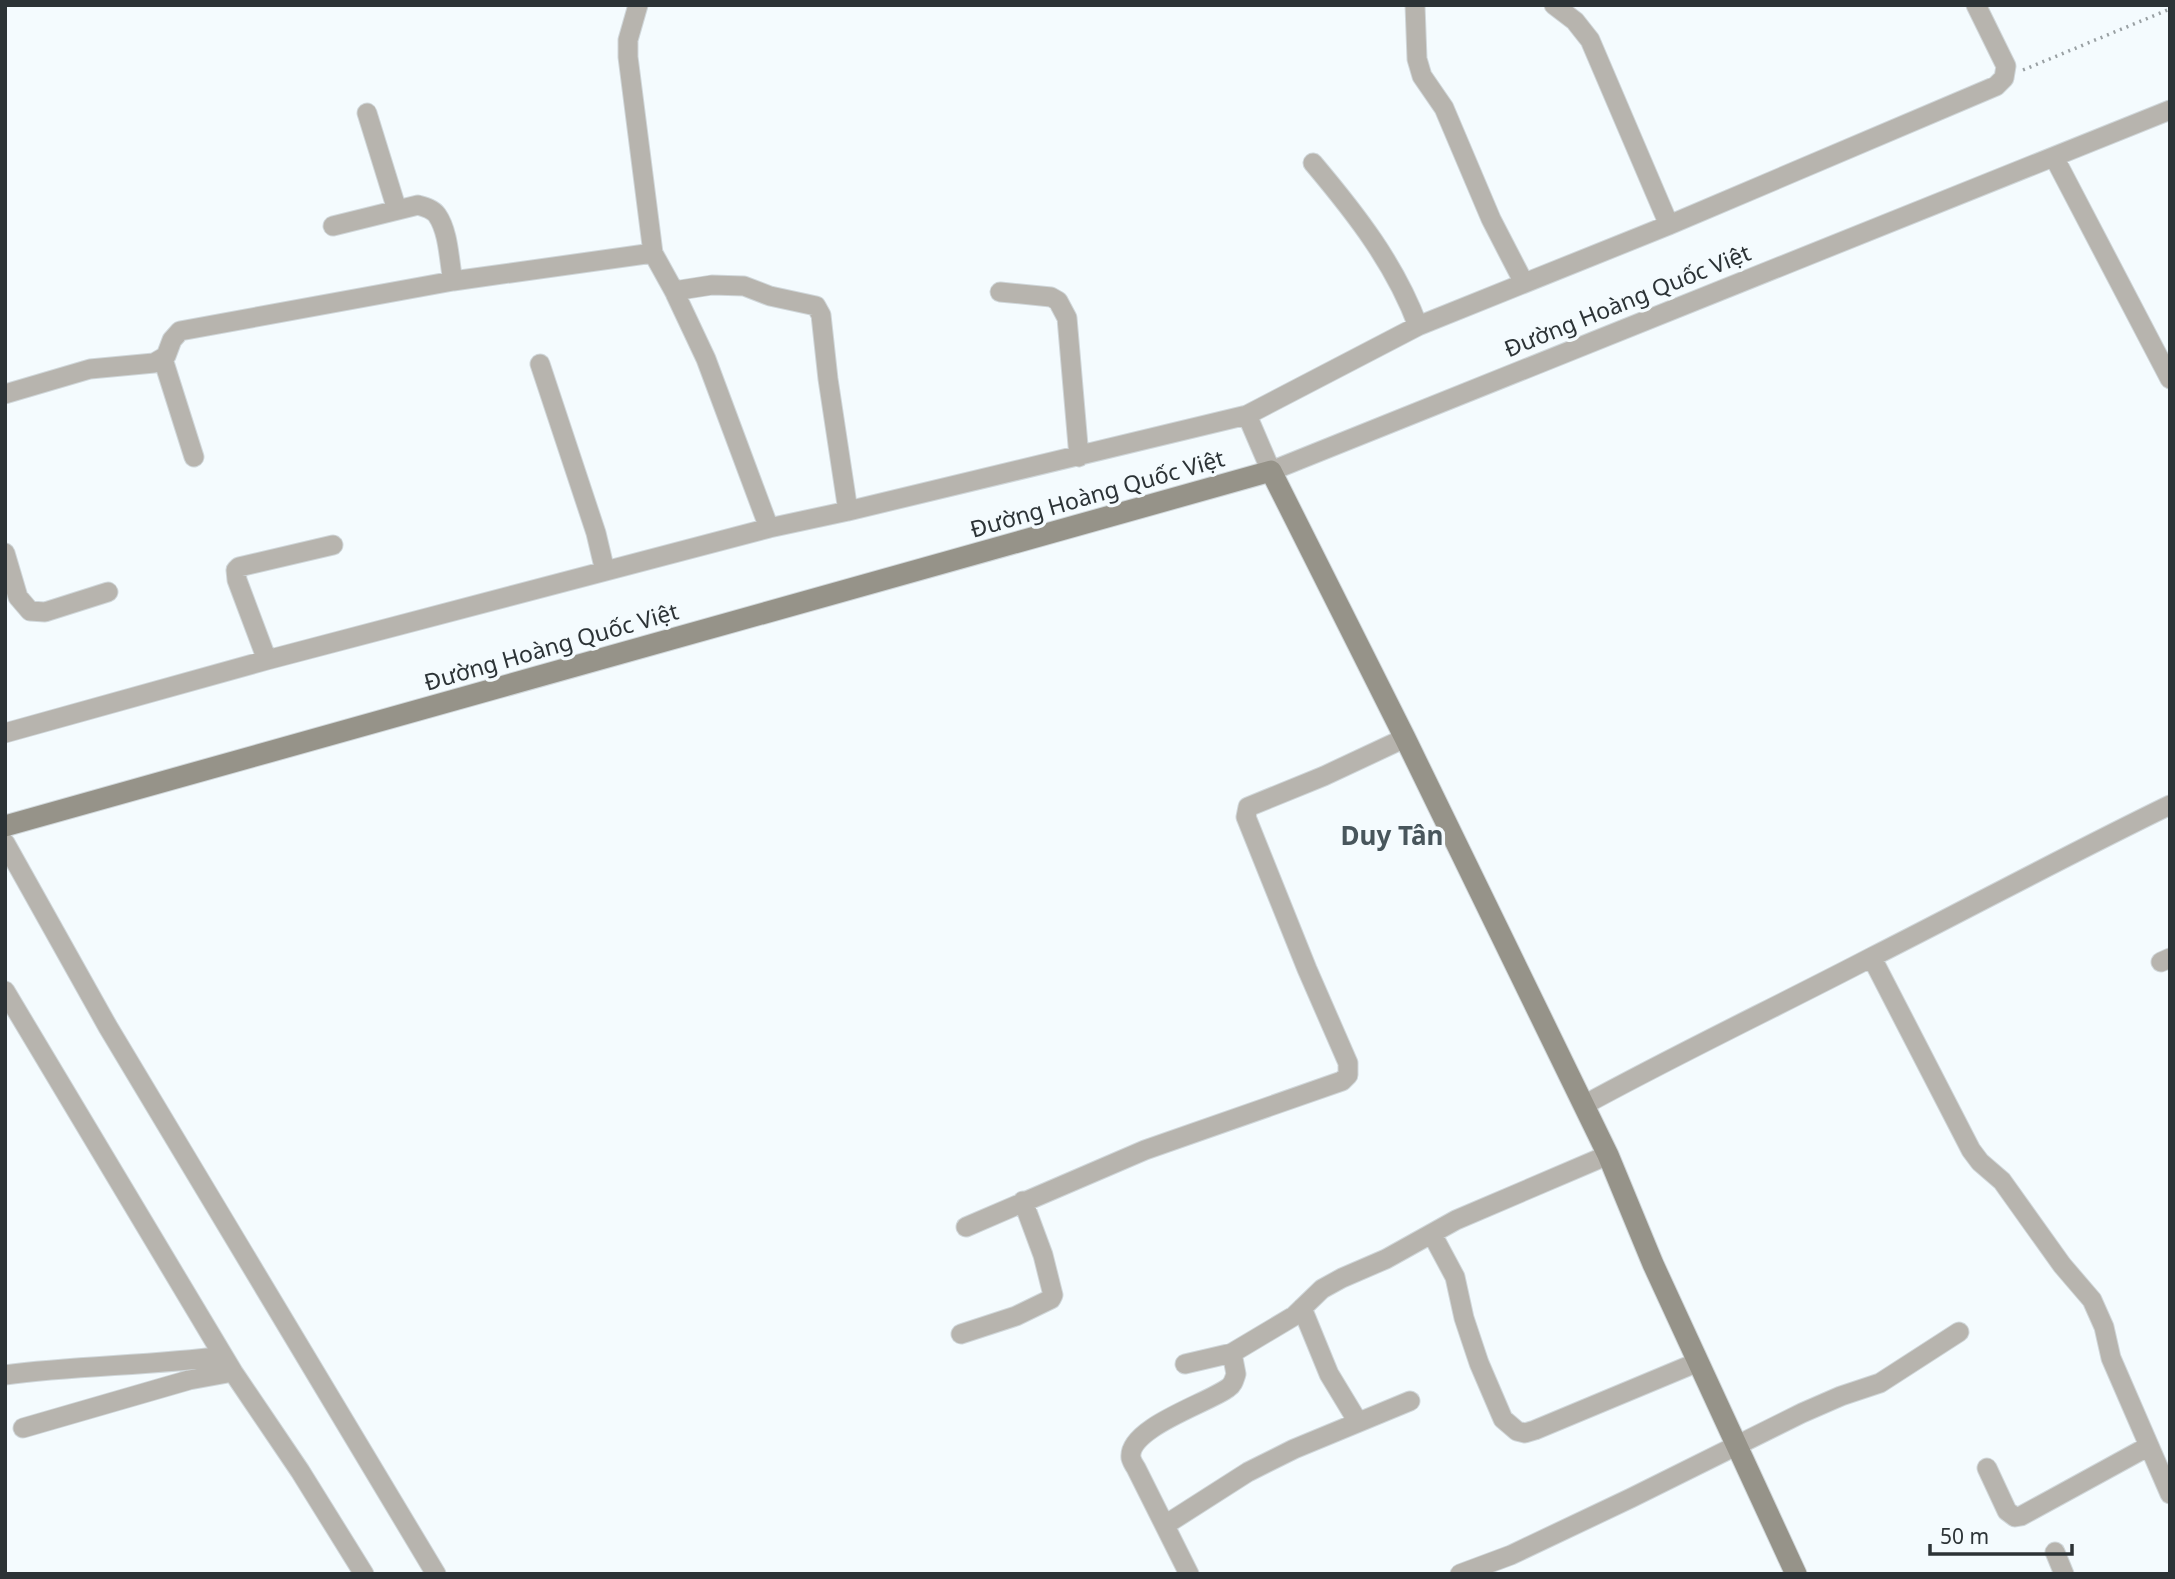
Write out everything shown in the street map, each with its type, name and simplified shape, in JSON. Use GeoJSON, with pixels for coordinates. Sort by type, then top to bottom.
{"type":"FeatureCollection","features":[{"type":"Feature","properties":{"kind":"street"},"geometry":{"type":"LineString","coordinates":[[638,5],[628,40],[628,57],[653,253],[706,359],[769,528]]}},
{"type":"Feature","properties":{"kind":"street"},"geometry":{"type":"LineString","coordinates":[[1415,5],[1417,58],[1422,76],[1444,108],[1491,219],[1524,283]]}},
{"type":"Feature","properties":{"kind":"street"},"geometry":{"type":"LineString","coordinates":[[1555,5],[1576,21],[1590,40],[1669,225]]}},
{"type":"Feature","properties":{"kind":"street"},"geometry":{"type":"LineString","coordinates":[[5,733],[267,660],[769,528],[1079,457],[1250,423],[1418,326],[1669,225],[1996,86],[2004,78],[2006,66],[1976,5]]}},
{"type":"Feature","properties":{"kind":"street","name":"Đường Hoàng Quốc Việt"},"geometry":{"type":"LineString","coordinates":[[5,826],[1268,464],[2170,110]]}},
{"type":"Feature","properties":{"kind":"street"},"geometry":{"type":"LineString","coordinates":[[367,113],[397,210]]}},
{"type":"Feature","properties":{"kind":"street"},"geometry":{"type":"LineString","coordinates":[[2054,157],[2170,379]]}},
{"type":"Feature","properties":{"kind":"street"},"geometry":{"type":"LineString","coordinates":[[1313,163],[1364,226],[1389,263],[1418,326]]}},
{"type":"Feature","properties":{"kind":"street"},"geometry":{"type":"LineString","coordinates":[[333,226],[418,205],[428,208],[437,214],[443,228],[453,281]]}},
{"type":"Feature","properties":{"kind":"street"},"geometry":{"type":"LineString","coordinates":[[5,394],[90,369],[154,363],[163,359],[174,336],[180,331],[453,281],[653,253]]}},
{"type":"Feature","properties":{"kind":"street"},"geometry":{"type":"LineString","coordinates":[[674,292],[712,285],[744,286],[770,296],[816,306],[819,310],[848,512]]}},
{"type":"Feature","properties":{"kind":"street"},"geometry":{"type":"LineString","coordinates":[[1000,292],[1051,297],[1058,301],[1063,309],[1067,318],[1079,457]]}},
{"type":"Feature","properties":{"kind":"street"},"geometry":{"type":"LineString","coordinates":[[163,359],[194,457]]}},
{"type":"Feature","properties":{"kind":"street"},"geometry":{"type":"LineString","coordinates":[[540,364],[588,507],[605,571]]}},
{"type":"Feature","properties":{"kind":"street"},"geometry":{"type":"LineString","coordinates":[[1250,423],[1608,1155],[1653,1264],[1796,1574]]}},
{"type":"Feature","properties":{"kind":"street"},"geometry":{"type":"LineString","coordinates":[[267,660],[237,580],[236,570],[239,567],[333,545]]}},
{"type":"Feature","properties":{"kind":"street"},"geometry":{"type":"LineString","coordinates":[[5,553],[18,597],[30,611],[45,612],[108,592]]}},
{"type":"Feature","properties":{"kind":"street"},"geometry":{"type":"LineString","coordinates":[[966,1227],[1146,1150],[1342,1081],[1348,1075],[1348,1063],[1307,969],[1246,817],[1246,811],[1248,807],[1324,776],[1405,738]]}},
{"type":"Feature","properties":{"kind":"street"},"geometry":{"type":"LineString","coordinates":[[1584,1105],[1681,1052],[1872,958],[2096,840],[2169,807]]}},
{"type":"Feature","properties":{"kind":"street"},"geometry":{"type":"LineString","coordinates":[[5,844],[108,1027],[436,1574]]}},
{"type":"Feature","properties":{"kind":"street"},"geometry":{"type":"LineString","coordinates":[[1872,958],[1971,1150],[1980,1162],[2002,1181],[2062,1265],[2092,1300],[2104,1327],[2111,1358],[2170,1494]]}},
{"type":"Feature","properties":{"kind":"street"},"geometry":{"type":"LineString","coordinates":[[5,991],[228,1364],[300,1471],[364,1574]]}},
{"type":"Feature","properties":{"kind":"street"},"geometry":{"type":"LineString","coordinates":[[1185,1364],[1232,1353],[1294,1316],[1322,1289],[1386,1259],[1456,1220],[1608,1155]]}},
{"type":"Feature","properties":{"kind":"street"},"geometry":{"type":"LineString","coordinates":[[961,1334],[1016,1316],[1051,1299],[1053,1295],[1043,1255],[1023,1201]]}},
{"type":"Feature","properties":{"kind":"street"},"geometry":{"type":"LineString","coordinates":[[1432,1234],[1455,1277],[1464,1318],[1495,1402],[1503,1419],[1517,1431],[1525,1433],[1535,1430],[1698,1362]]}},
{"type":"Feature","properties":{"kind":"street"},"geometry":{"type":"LineString","coordinates":[[1303,1308],[1329,1374],[1358,1422]]}},
{"type":"Feature","properties":{"kind":"street"},"geometry":{"type":"LineString","coordinates":[[1460,1574],[1523,1549],[1831,1400],[1880,1383],[1959,1332]]}},
{"type":"Feature","properties":{"kind":"street"},"geometry":{"type":"LineString","coordinates":[[1189,1574],[1131,1458],[1132,1450],[1144,1434],[1228,1388],[1236,1374],[1232,1353]]}},
{"type":"Feature","properties":{"kind":"street"},"geometry":{"type":"LineString","coordinates":[[5,1375],[77,1367],[228,1364]]}},
{"type":"Feature","properties":{"kind":"street"},"geometry":{"type":"LineString","coordinates":[[23,1428],[189,1380],[228,1364]]}},
{"type":"Feature","properties":{"kind":"street"},"geometry":{"type":"LineString","coordinates":[[1165,1525],[1248,1472],[1294,1449],[1410,1401]]}},
{"type":"Feature","properties":{"kind":"street"},"geometry":{"type":"LineString","coordinates":[[1987,1468],[2007,1511],[2015,1517],[2149,1446]]}},
{"type":"Feature","properties":{"kind":"street"},"geometry":{"type":"LineString","coordinates":[[2055,1552],[2064,1574]]}},
{"type":"Feature","properties":{"kind":"path"},"geometry":{"type":"LineString","coordinates":[[2004,78],[2170,9]]}},
{"type":"Feature","properties":{"kind":"district","name":"Duy Tân"},"geometry":{"type":"Point","coordinates":[1392,835]}}]}
